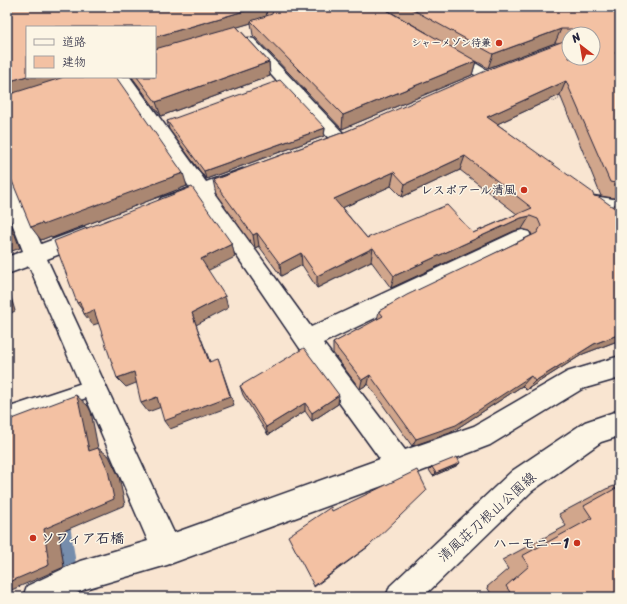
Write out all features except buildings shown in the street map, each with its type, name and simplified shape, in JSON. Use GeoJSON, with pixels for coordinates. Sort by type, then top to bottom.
{"type":"FeatureCollection","features":[{"type":"Feature","properties":{"kind":"street"},"geometry":{"type":"LineString","coordinates":[[254,28],[240,32],[276,82],[339,138]]}},
{"type":"Feature","properties":{"kind":"street"},"geometry":{"type":"LineString","coordinates":[[435,45],[494,73],[466,84]]}},
{"type":"Feature","properties":{"kind":"street"},"geometry":{"type":"LineString","coordinates":[[123,78],[164,122],[201,190],[307,340],[401,466]]}},
{"type":"Feature","properties":{"kind":"street"},"geometry":{"type":"LineString","coordinates":[[151,210],[259,168]]}},
{"type":"Feature","properties":{"kind":"street"},"geometry":{"type":"LineString","coordinates":[[7,185],[35,256],[167,550]]}},
{"type":"Feature","properties":{"kind":"street"},"geometry":{"type":"LineString","coordinates":[[593,204],[620,207]]}},
{"type":"Feature","properties":{"kind":"street"},"geometry":{"type":"LineString","coordinates":[[7,266],[100,230]]}},
{"type":"Feature","properties":{"kind":"street"},"geometry":{"type":"LineString","coordinates":[[307,340],[522,238]]}},
{"type":"Feature","properties":{"kind":"street"},"geometry":{"type":"LineString","coordinates":[[38,597],[80,576],[167,550],[480,436],[576,380],[620,367]]}},
{"type":"Feature","properties":{"kind":"street","name":"清風荘刀根山公園線"},"geometry":{"type":"LineString","coordinates":[[401,597],[522,481],[594,431],[620,423]]}},
{"type":"Feature","properties":{"kind":"lane"},"geometry":{"type":"LineString","coordinates":[[7,417],[94,387]]}},
{"type":"Feature","properties":{"kind":"path"},"geometry":{"type":"LineString","coordinates":[[546,97],[553,102],[566,95]]}},
{"type":"Feature","properties":{"kind":"waterway"},"geometry":{"type":"LineString","coordinates":[[63,518],[74,597]]}},
{"type":"Feature","properties":{"kind":"place","name":"シャーメゾン待兼"},"geometry":{"type":"Point","coordinates":[499,43]}},
{"type":"Feature","properties":{"kind":"place","name":"レスポアール清風"},"geometry":{"type":"Point","coordinates":[524,190]}},
{"type":"Feature","properties":{"kind":"place","name":"ソフィア石橋"},"geometry":{"type":"Point","coordinates":[33,538]}},
{"type":"Feature","properties":{"kind":"place","name":"ハーモニー1"},"geometry":{"type":"Point","coordinates":[577,543]}}]}
